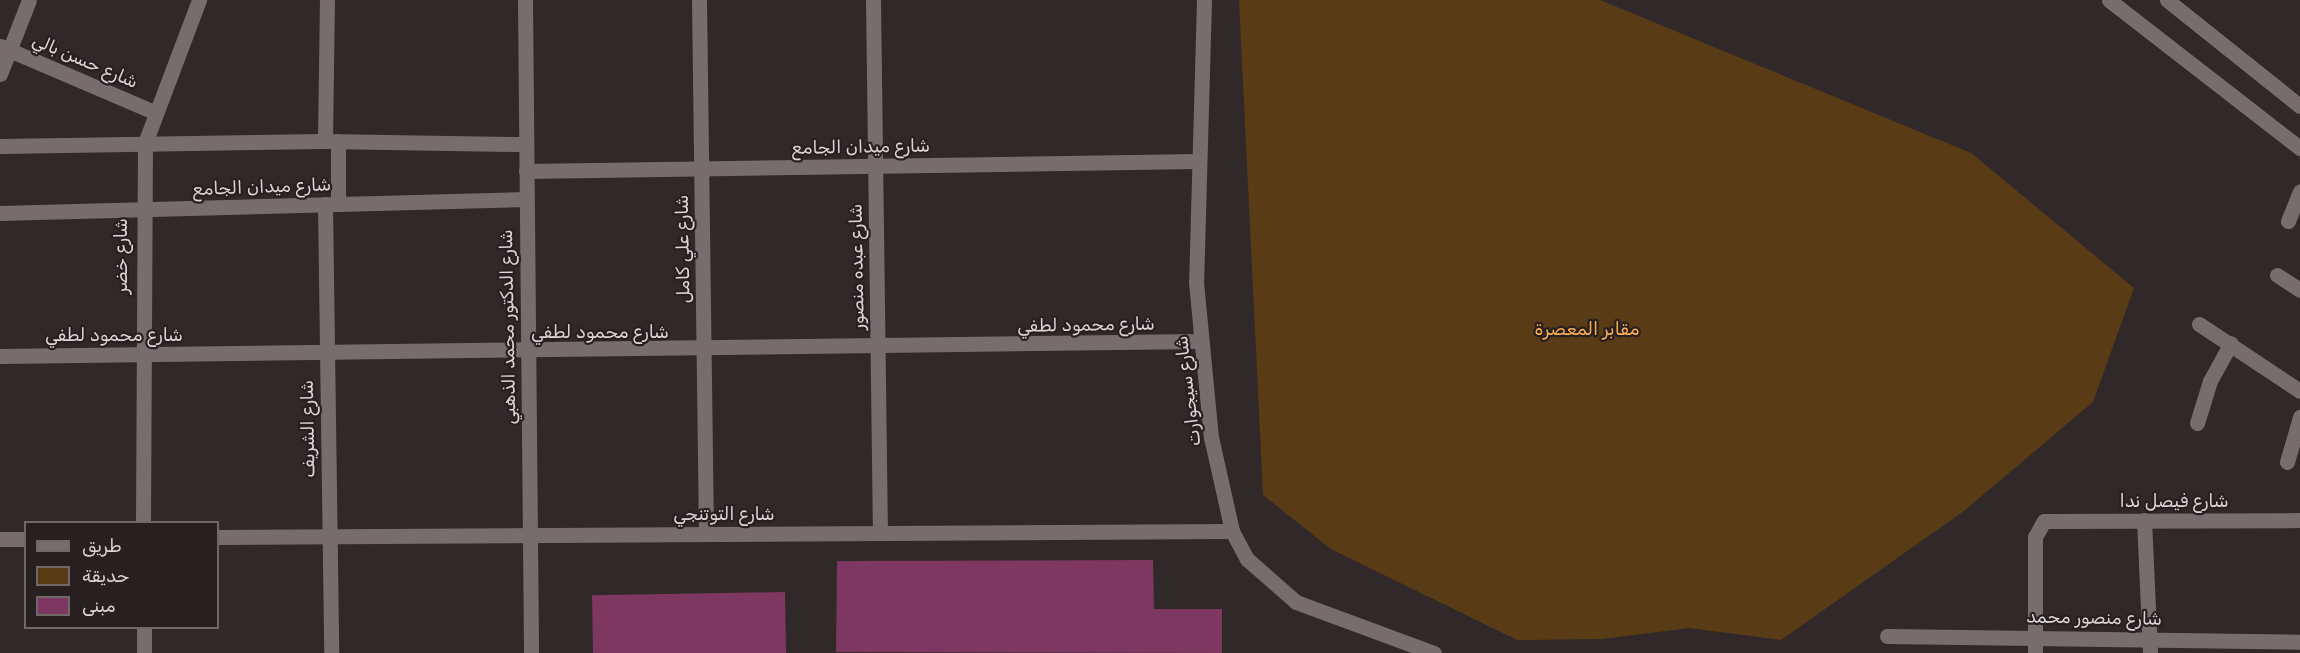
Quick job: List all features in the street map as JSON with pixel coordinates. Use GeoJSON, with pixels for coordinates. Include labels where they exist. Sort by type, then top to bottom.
{"type":"FeatureCollection","features":[{"type":"Feature","properties":{"kind":"street"},"geometry":{"type":"LineString","coordinates":[[0,74],[5,48],[29,0]]}},
{"type":"Feature","properties":{"kind":"street","name":"شارع خضر"},"geometry":{"type":"LineString","coordinates":[[143,521],[141,210],[145,143],[154,112],[199,0]]}},
{"type":"Feature","properties":{"kind":"street"},"geometry":{"type":"LineString","coordinates":[[327,0],[332,141]]}},
{"type":"Feature","properties":{"kind":"street","name":"شارع الدكتور محمد الذهبي"},"geometry":{"type":"LineString","coordinates":[[525,0],[531,653]]}},
{"type":"Feature","properties":{"kind":"street","name":"شارع علي كامل"},"geometry":{"type":"LineString","coordinates":[[699,0],[706,534]]}},
{"type":"Feature","properties":{"kind":"street","name":"شارع عبده منصور"},"geometry":{"type":"LineString","coordinates":[[873,0],[880,533]]}},
{"type":"Feature","properties":{"kind":"street","name":"شارع سيجوارت"},"geometry":{"type":"LineString","coordinates":[[1204,0],[1197,161],[1200,341],[1211,437],[1232,531],[1254,567],[1296,602],[1434,653]]}},
{"type":"Feature","properties":{"kind":"street"},"geometry":{"type":"LineString","coordinates":[[2109,0],[2300,148]]}},
{"type":"Feature","properties":{"kind":"street"},"geometry":{"type":"LineString","coordinates":[[2167,0],[2300,106]]}},
{"type":"Feature","properties":{"kind":"street","name":"شارع حسن بالي"},"geometry":{"type":"LineString","coordinates":[[5,48],[154,112]]}},
{"type":"Feature","properties":{"kind":"street"},"geometry":{"type":"LineString","coordinates":[[0,146],[332,141],[526,144]]}},
{"type":"Feature","properties":{"kind":"street","name":"شارع الشريف"},"geometry":{"type":"LineString","coordinates":[[331,653],[327,353],[332,141]]}},
{"type":"Feature","properties":{"kind":"street","name":"شارع ميدان الجامع"},"geometry":{"type":"LineString","coordinates":[[526,171],[1197,161]]}},
{"type":"Feature","properties":{"kind":"street"},"geometry":{"type":"LineString","coordinates":[[2288,221],[2300,191]]}},
{"type":"Feature","properties":{"kind":"street","name":"شارع ميدان الجامع"},"geometry":{"type":"LineString","coordinates":[[0,213],[526,198]]}},
{"type":"Feature","properties":{"kind":"street"},"geometry":{"type":"LineString","coordinates":[[2277,275],[2300,290]]}},
{"type":"Feature","properties":{"kind":"street"},"geometry":{"type":"LineString","coordinates":[[2199,324],[2231,343],[2300,391]]}},
{"type":"Feature","properties":{"kind":"street","name":"شارع محمود لطفي"},"geometry":{"type":"LineString","coordinates":[[0,356],[877,349],[1200,341]]}},
{"type":"Feature","properties":{"kind":"street"},"geometry":{"type":"LineString","coordinates":[[2197,423],[2210,381],[2231,343]]}},
{"type":"Feature","properties":{"kind":"street"},"geometry":{"type":"LineString","coordinates":[[2287,462],[2300,417]]}},
{"type":"Feature","properties":{"kind":"street","name":"شارع فيصل ندا"},"geometry":{"type":"LineString","coordinates":[[2035,645],[2035,532],[2048,520],[2300,520]]}},
{"type":"Feature","properties":{"kind":"street"},"geometry":{"type":"LineString","coordinates":[[2144,520],[2150,646]]}},
{"type":"Feature","properties":{"kind":"street","name":"شارع التوتنجي"},"geometry":{"type":"LineString","coordinates":[[219,537],[1232,531]]}},
{"type":"Feature","properties":{"kind":"street"},"geometry":{"type":"LineString","coordinates":[[0,539],[24,539]]}},
{"type":"Feature","properties":{"kind":"street"},"geometry":{"type":"LineString","coordinates":[[144,629],[144,653]]}},
{"type":"Feature","properties":{"kind":"street","name":"شارع منصور محمد"},"geometry":{"type":"LineString","coordinates":[[1887,636],[2035,645],[2150,646],[2300,642]]}},
{"type":"Feature","properties":{"kind":"green space","name":"مقابر المعصرة"},"geometry":{"type":"Polygon","coordinates":[[[1239,0],[1600,0],[1971,153],[2134,288],[2093,402],[1964,511],[1781,640],[1689,628],[1602,639],[1517,640],[1331,549],[1263,495],[1239,0]]]}},
{"type":"Feature","properties":{"kind":"building"},"geometry":{"type":"Polygon","coordinates":[[[1153,560],[1154,609],[1222,609],[1222,653],[836,652],[837,561],[1153,560]]]}},
{"type":"Feature","properties":{"kind":"building"},"geometry":{"type":"Polygon","coordinates":[[[785,592],[786,653],[593,653],[592,595],[785,592]]]}}]}
